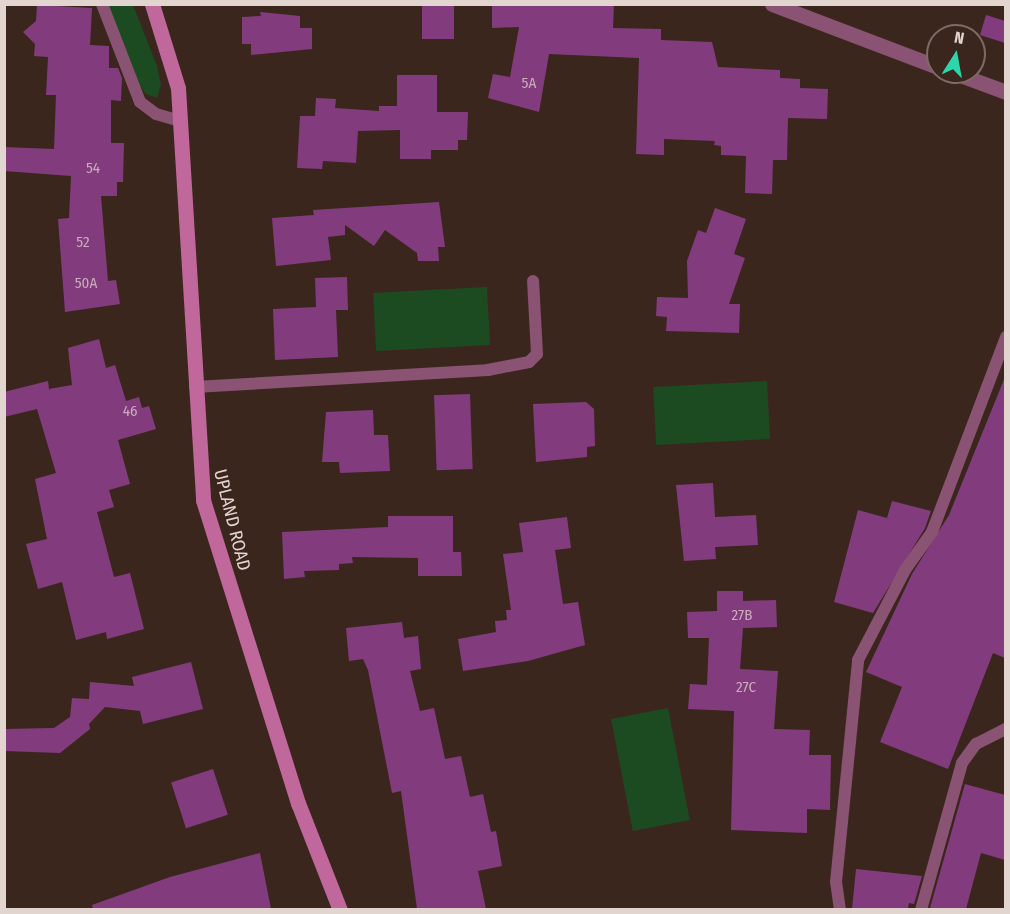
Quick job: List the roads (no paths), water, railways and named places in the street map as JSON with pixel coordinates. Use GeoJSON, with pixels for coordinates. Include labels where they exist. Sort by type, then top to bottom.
{"type":"FeatureCollection","features":[{"type":"Feature","properties":{"kind":"main road","name":"UPLAND ROAD"},"geometry":{"type":"LineString","coordinates":[[152,4],[174,67],[181,121],[201,483],[215,544],[298,803],[340,909]]}},
{"type":"Feature","properties":{"kind":"street"},"geometry":{"type":"LineString","coordinates":[[772,4],[926,62]]}},
{"type":"Feature","properties":{"kind":"street"},"geometry":{"type":"LineString","coordinates":[[984,84],[1005,92]]}},
{"type":"Feature","properties":{"kind":"lane"},"geometry":{"type":"LineString","coordinates":[[102,4],[140,102],[156,114],[181,121]]}},
{"type":"Feature","properties":{"kind":"lane"},"geometry":{"type":"LineString","coordinates":[[195,387],[488,370],[529,362],[537,354],[533,281]]}},
{"type":"Feature","properties":{"kind":"lane"},"geometry":{"type":"LineString","coordinates":[[840,909],[836,882],[858,660],[905,570],[932,532],[1005,337]]}},
{"type":"Feature","properties":{"kind":"lane"},"geometry":{"type":"LineString","coordinates":[[921,909],[962,763],[976,744],[1005,729]]}}]}
